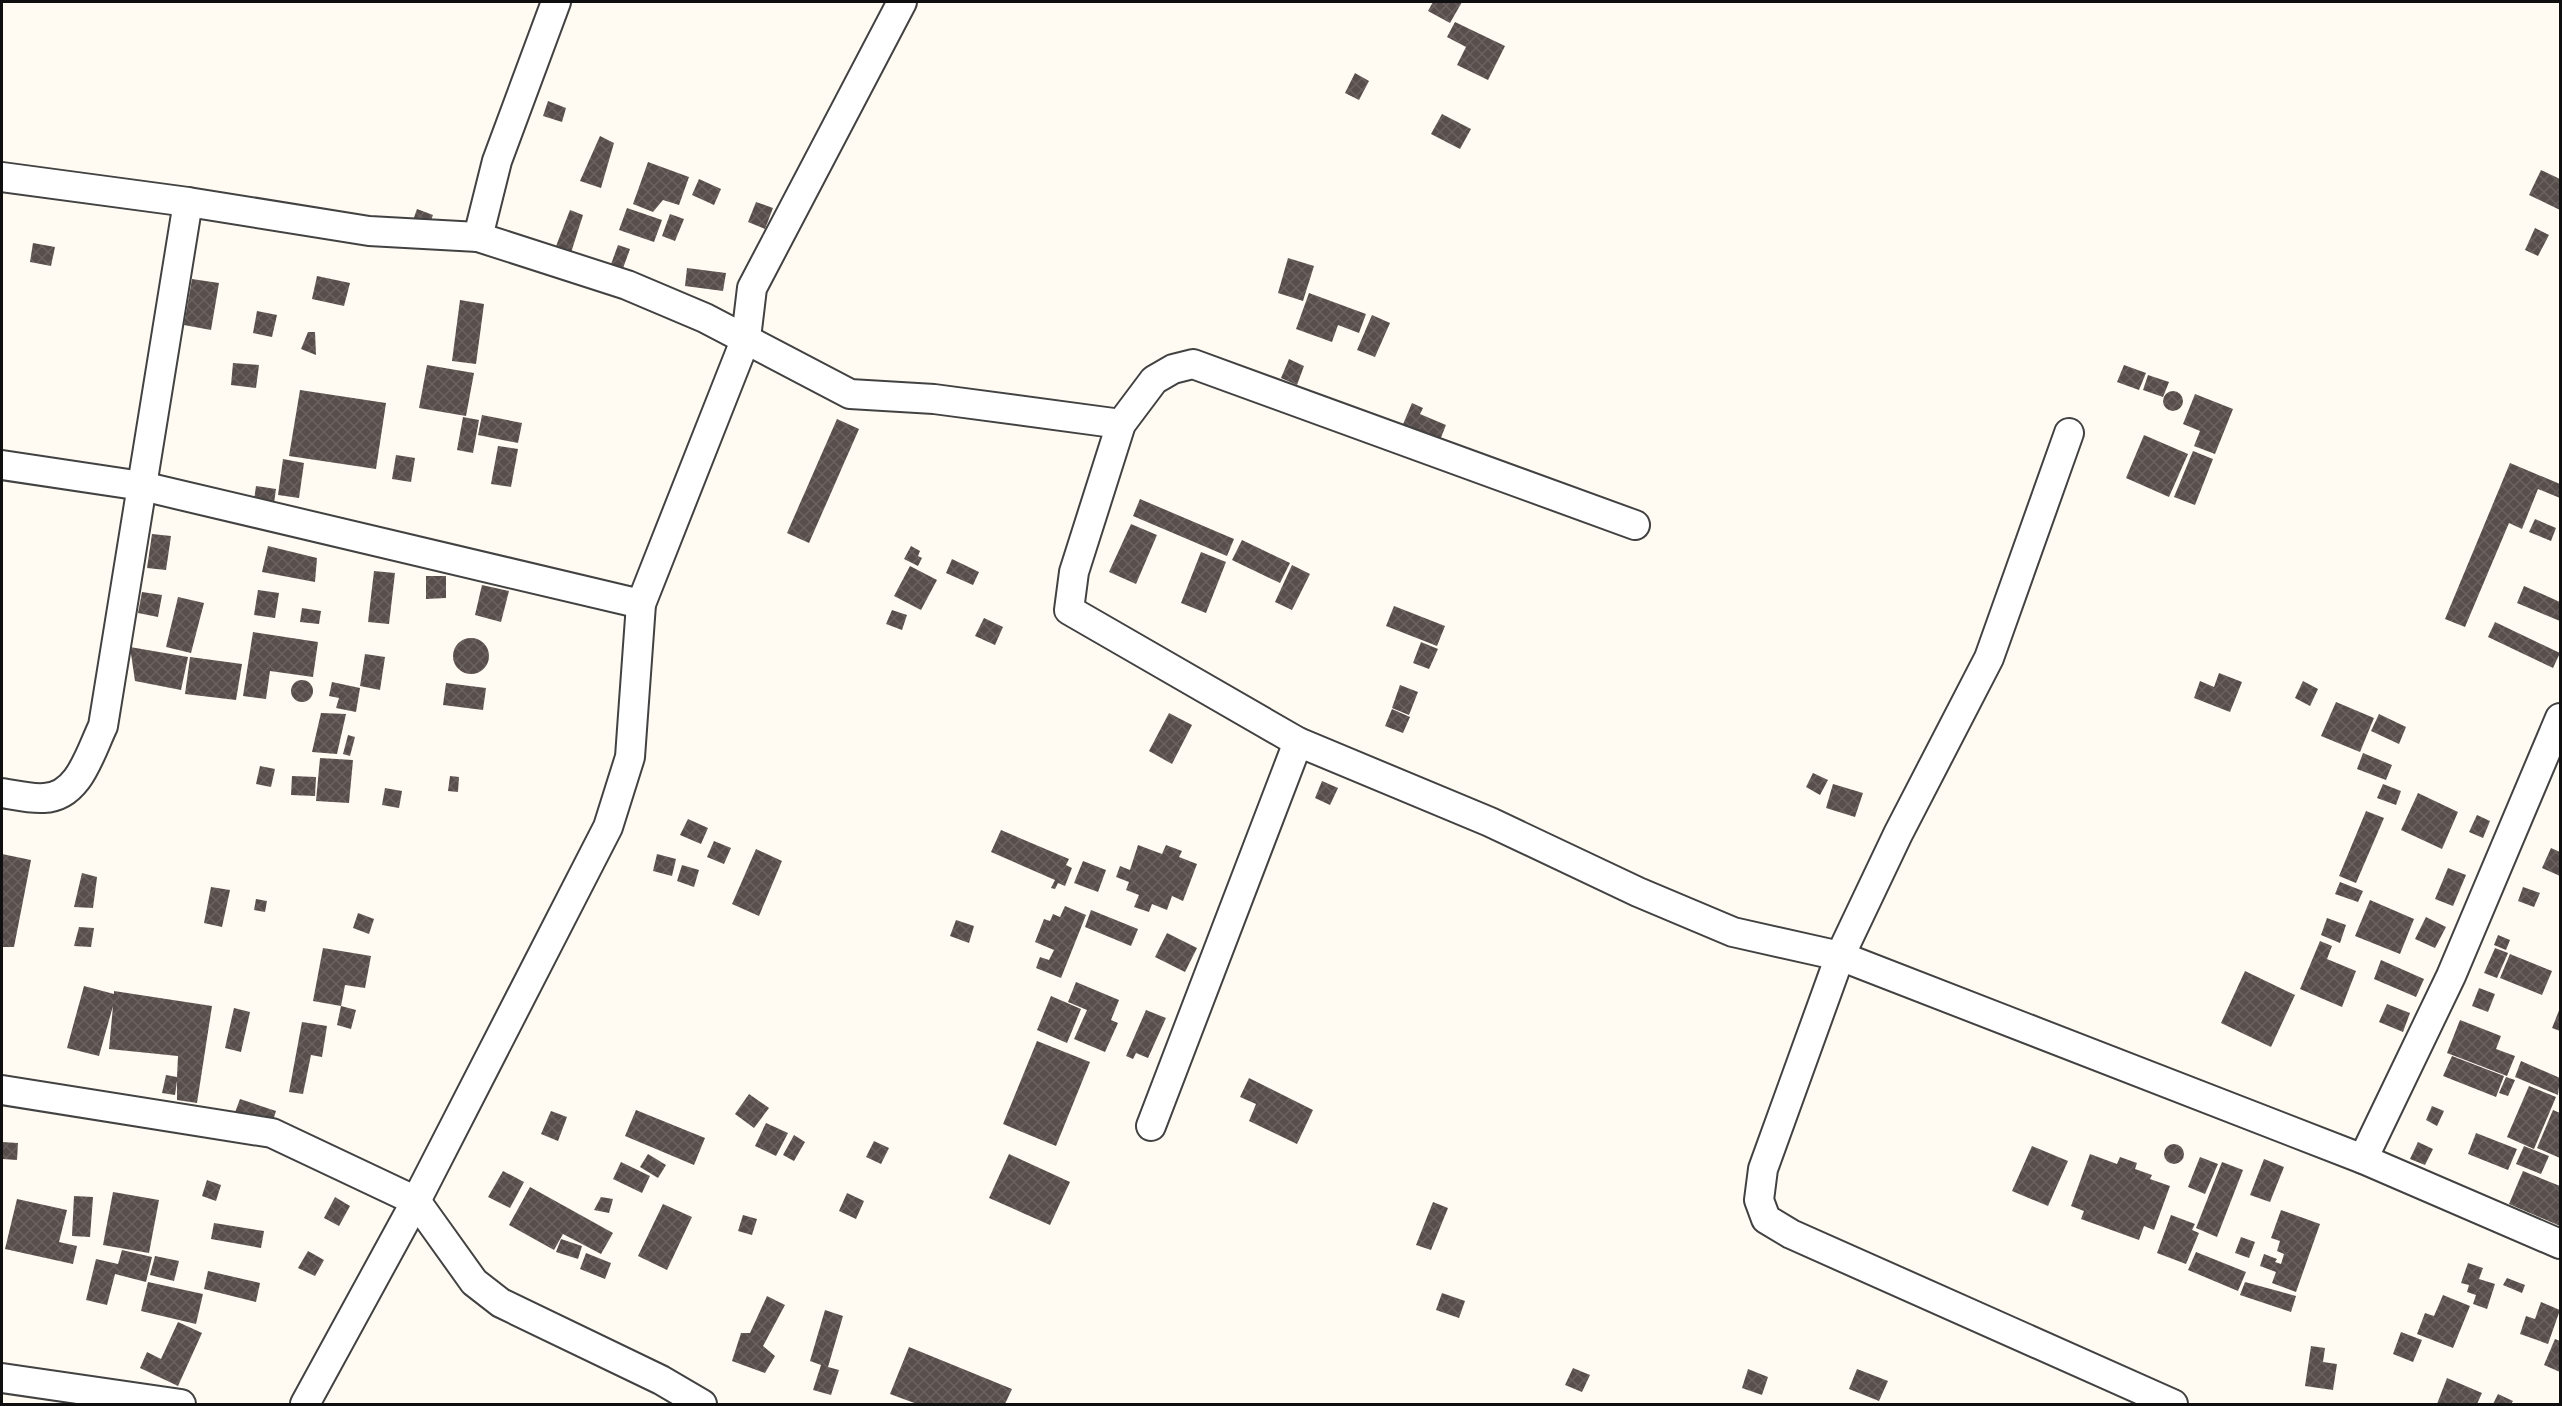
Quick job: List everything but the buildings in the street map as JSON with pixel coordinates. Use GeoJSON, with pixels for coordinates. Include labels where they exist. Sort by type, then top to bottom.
{"type":"FeatureCollection","features":[{"type":"Feature","properties":{"kind":"street"},"geometry":{"type":"LineString","coordinates":[[478,237],[497,161],[556,2]]}},
{"type":"Feature","properties":{"kind":"street"},"geometry":{"type":"LineString","coordinates":[[305,1404],[416,1201],[608,827],[630,757],[641,604],[746,338],[752,288],[902,2]]}},
{"type":"Feature","properties":{"kind":"street"},"geometry":{"type":"LineString","coordinates":[[2,177],[188,202],[369,231],[478,237],[627,285],[746,338],[850,394],[934,399],[1121,424]]}},
{"type":"Feature","properties":{"kind":"street"},"geometry":{"type":"LineString","coordinates":[[2,793],[45,798],[68,791],[83,770],[103,726],[188,202]]}},
{"type":"Feature","properties":{"kind":"street"},"geometry":{"type":"LineString","coordinates":[[1635,525],[1193,364],[1173,369],[1154,380],[1121,424],[1074,572],[1069,610],[1298,742],[1490,822],[1638,892],[1733,932],[1840,956],[2363,1159],[2560,1244]]}},
{"type":"Feature","properties":{"kind":"street"},"geometry":{"type":"LineString","coordinates":[[2069,433],[1989,658],[1898,834],[1840,956],[1763,1169],[1759,1200],[1766,1219],[1802,1239],[2173,1404]]}},
{"type":"Feature","properties":{"kind":"street"},"geometry":{"type":"LineString","coordinates":[[2,465],[142,486],[641,604]]}},
{"type":"Feature","properties":{"kind":"street"},"geometry":{"type":"LineString","coordinates":[[2363,1159],[2451,976],[2560,717]]}},
{"type":"Feature","properties":{"kind":"street"},"geometry":{"type":"LineString","coordinates":[[1150,1126],[1298,742]]}},
{"type":"Feature","properties":{"kind":"street"},"geometry":{"type":"LineString","coordinates":[[2,1090],[272,1133],[416,1201],[474,1282],[501,1303],[661,1380],[702,1404]]}},
{"type":"Feature","properties":{"kind":"street"},"geometry":{"type":"LineString","coordinates":[[2,1378],[181,1404]]}}]}
